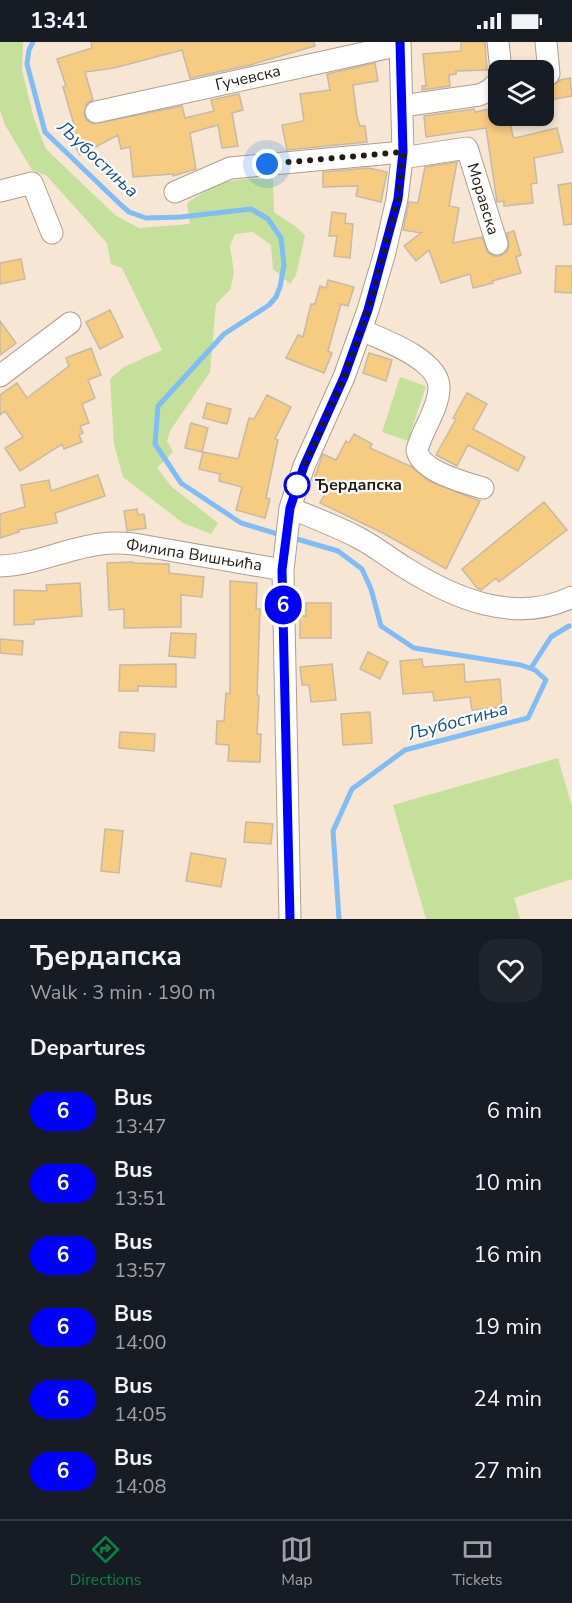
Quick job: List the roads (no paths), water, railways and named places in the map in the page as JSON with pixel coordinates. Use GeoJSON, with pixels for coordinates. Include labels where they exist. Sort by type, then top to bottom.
{"type":"FeatureCollection","features":[{"type":"Feature","properties":{"kind":"street"},"geometry":{"type":"LineString","coordinates":[[498,42],[500,60]]}},
{"type":"Feature","properties":{"kind":"street"},"geometry":{"type":"LineString","coordinates":[[546,42],[548,60]]}},
{"type":"Feature","properties":{"kind":"street"},"geometry":{"type":"LineString","coordinates":[[290,919],[282,570],[287,527],[304,466],[344,377],[361,330],[385,252],[398,199],[403,155],[400,44]]}},
{"type":"Feature","properties":{"kind":"street","name":"Гучевска"},"geometry":{"type":"LineString","coordinates":[[96,112],[400,44]]}},
{"type":"Feature","properties":{"kind":"street"},"geometry":{"type":"LineString","coordinates":[[402,106],[479,95],[488,91]]}},
{"type":"Feature","properties":{"kind":"street","name":"Моравска"},"geometry":{"type":"LineString","coordinates":[[403,155],[467,148],[497,244]]}},
{"type":"Feature","properties":{"kind":"street"},"geometry":{"type":"LineString","coordinates":[[175,192],[230,168],[403,155]]}},
{"type":"Feature","properties":{"kind":"street"},"geometry":{"type":"LineString","coordinates":[[0,191],[32,183],[52,232]]}},
{"type":"Feature","properties":{"kind":"street"},"geometry":{"type":"LineString","coordinates":[[0,376],[70,323]]}},
{"type":"Feature","properties":{"kind":"street"},"geometry":{"type":"LineString","coordinates":[[361,330],[406,350],[436,376],[439,389],[437,400],[417,450],[421,461],[441,473],[483,488]]}},
{"type":"Feature","properties":{"kind":"street"},"geometry":{"type":"LineString","coordinates":[[287,527],[358,537],[406,568],[450,592],[485,605],[526,609],[546,606],[572,597]]}},
{"type":"Feature","properties":{"kind":"street","name":"Филипа Вишњића"},"geometry":{"type":"LineString","coordinates":[[0,566],[18,565],[99,544],[114,543],[134,544],[282,570]]}},
{"type":"Feature","properties":{"kind":"waterway","name":"Љубостиња"},"geometry":{"type":"LineString","coordinates":[[33,42],[27,64],[45,132],[129,212],[146,218],[181,217],[251,209],[268,219],[281,238],[284,265],[276,297],[269,305],[224,334],[158,406],[155,444],[181,483],[241,523],[281,535]]}},
{"type":"Feature","properties":{"kind":"waterway","name":"Љубостиња"},"geometry":{"type":"LineString","coordinates":[[290,537],[338,551],[362,569],[371,589],[381,626],[414,648],[521,665],[535,670],[546,680],[528,718],[405,750],[352,789],[333,831],[339,919]]}},
{"type":"Feature","properties":{"kind":"waterway"},"geometry":{"type":"LineString","coordinates":[[531,668],[551,637],[569,626]]}},
{"type":"Feature","properties":{"kind":"place","name":"Ђердапска"},"geometry":{"type":"Point","coordinates":[297,485]}}]}
